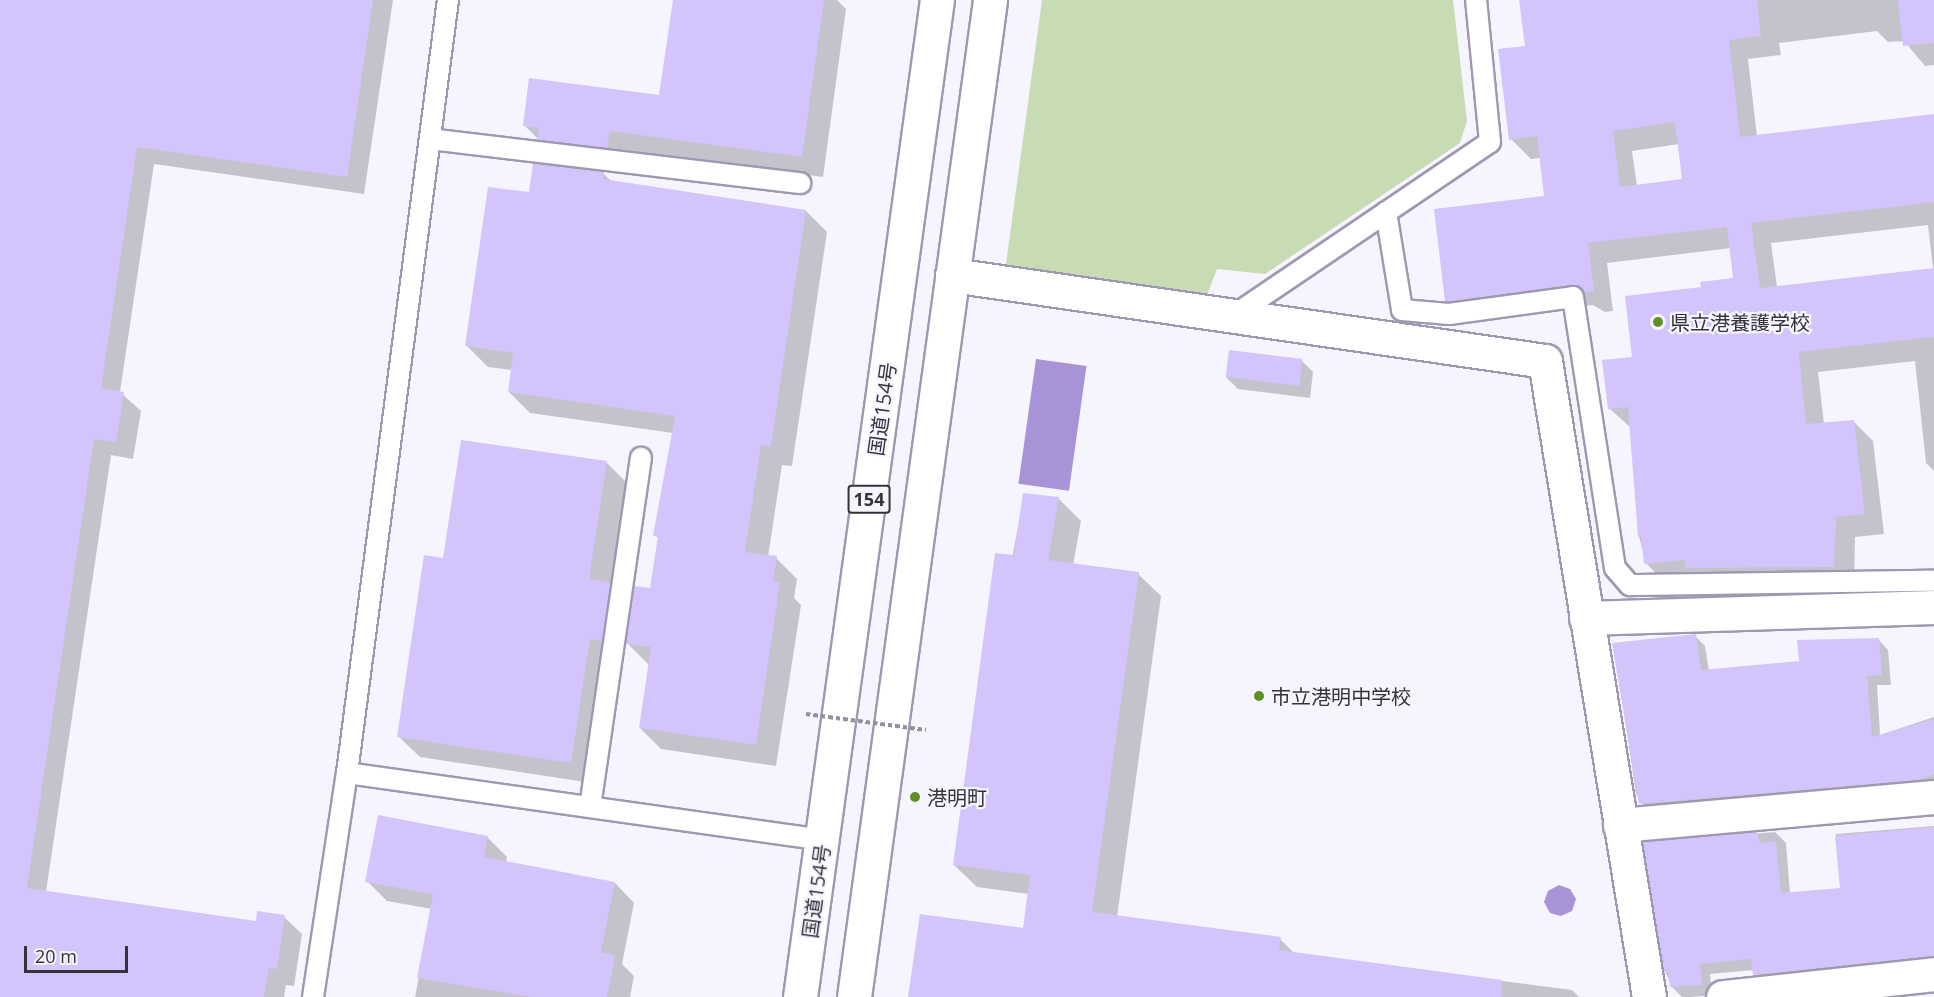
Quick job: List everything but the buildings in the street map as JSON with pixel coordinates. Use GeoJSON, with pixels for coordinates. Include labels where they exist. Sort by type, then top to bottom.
{"type":"FeatureCollection","features":[{"type":"Feature","properties":{"kind":"main road","name":"国道154号"},"geometry":{"type":"LineString","coordinates":[[800,997],[937,0]]}},
{"type":"Feature","properties":{"kind":"main road","name":"154"},"geometry":{"type":"LineString","coordinates":[[854,997],[990,0]]}},
{"type":"Feature","properties":{"kind":"main road"},"geometry":{"type":"LineString","coordinates":[[952,275],[1545,361],[1649,997]]}},
{"type":"Feature","properties":{"kind":"main road"},"geometry":{"type":"LineString","coordinates":[[1586,618],[1934,606]]}},
{"type":"Feature","properties":{"kind":"main road"},"geometry":{"type":"LineString","coordinates":[[1620,825],[1934,797]]}},
{"type":"Feature","properties":{"kind":"main road"},"geometry":{"type":"LineString","coordinates":[[1723,997],[1934,974]]}},
{"type":"Feature","properties":{"kind":"lane"},"geometry":{"type":"LineString","coordinates":[[313,997],[346,773],[448,0]]}},
{"type":"Feature","properties":{"kind":"lane"},"geometry":{"type":"LineString","coordinates":[[1233,316],[1491,142],[1476,0]]}},
{"type":"Feature","properties":{"kind":"lane"},"geometry":{"type":"LineString","coordinates":[[430,139],[800,183]]}},
{"type":"Feature","properties":{"kind":"lane"},"geometry":{"type":"LineString","coordinates":[[1386,212],[1402,310],[1449,314],[1573,297],[1615,568],[1630,585],[1934,581]]}},
{"type":"Feature","properties":{"kind":"lane"},"geometry":{"type":"LineString","coordinates":[[590,807],[641,458]]}},
{"type":"Feature","properties":{"kind":"lane"},"geometry":{"type":"LineString","coordinates":[[346,773],[823,840]]}},
{"type":"Feature","properties":{"kind":"path"},"geometry":{"type":"LineString","coordinates":[[806,714],[926,730]]}},
{"type":"Feature","properties":{"kind":"green space"},"geometry":{"type":"Polygon","coordinates":[[[1042,0],[1453,0],[1467,121],[1460,143],[1265,274],[1217,269],[1206,298],[1005,271],[1042,0]]]}},
{"type":"Feature","properties":{"kind":"shaded area"},"geometry":{"type":"Polygon","coordinates":[[[1036,359],[1087,366],[1069,491],[1018,484],[1036,359]]]}},
{"type":"Feature","properties":{"kind":"shaded area"},"geometry":{"type":"Polygon","coordinates":[[[1559,885],[1570,889],[1576,899],[1572,911],[1561,916],[1550,913],[1544,902],[1548,891],[1559,885]]]}},
{"type":"Feature","properties":{"kind":"place","name":"県立港養護学校"},"geometry":{"type":"Point","coordinates":[1658,322]}},
{"type":"Feature","properties":{"kind":"place","name":"市立港明中学校"},"geometry":{"type":"Point","coordinates":[1259,696]}},
{"type":"Feature","properties":{"kind":"place","name":"港明町"},"geometry":{"type":"Point","coordinates":[915,797]}}]}
